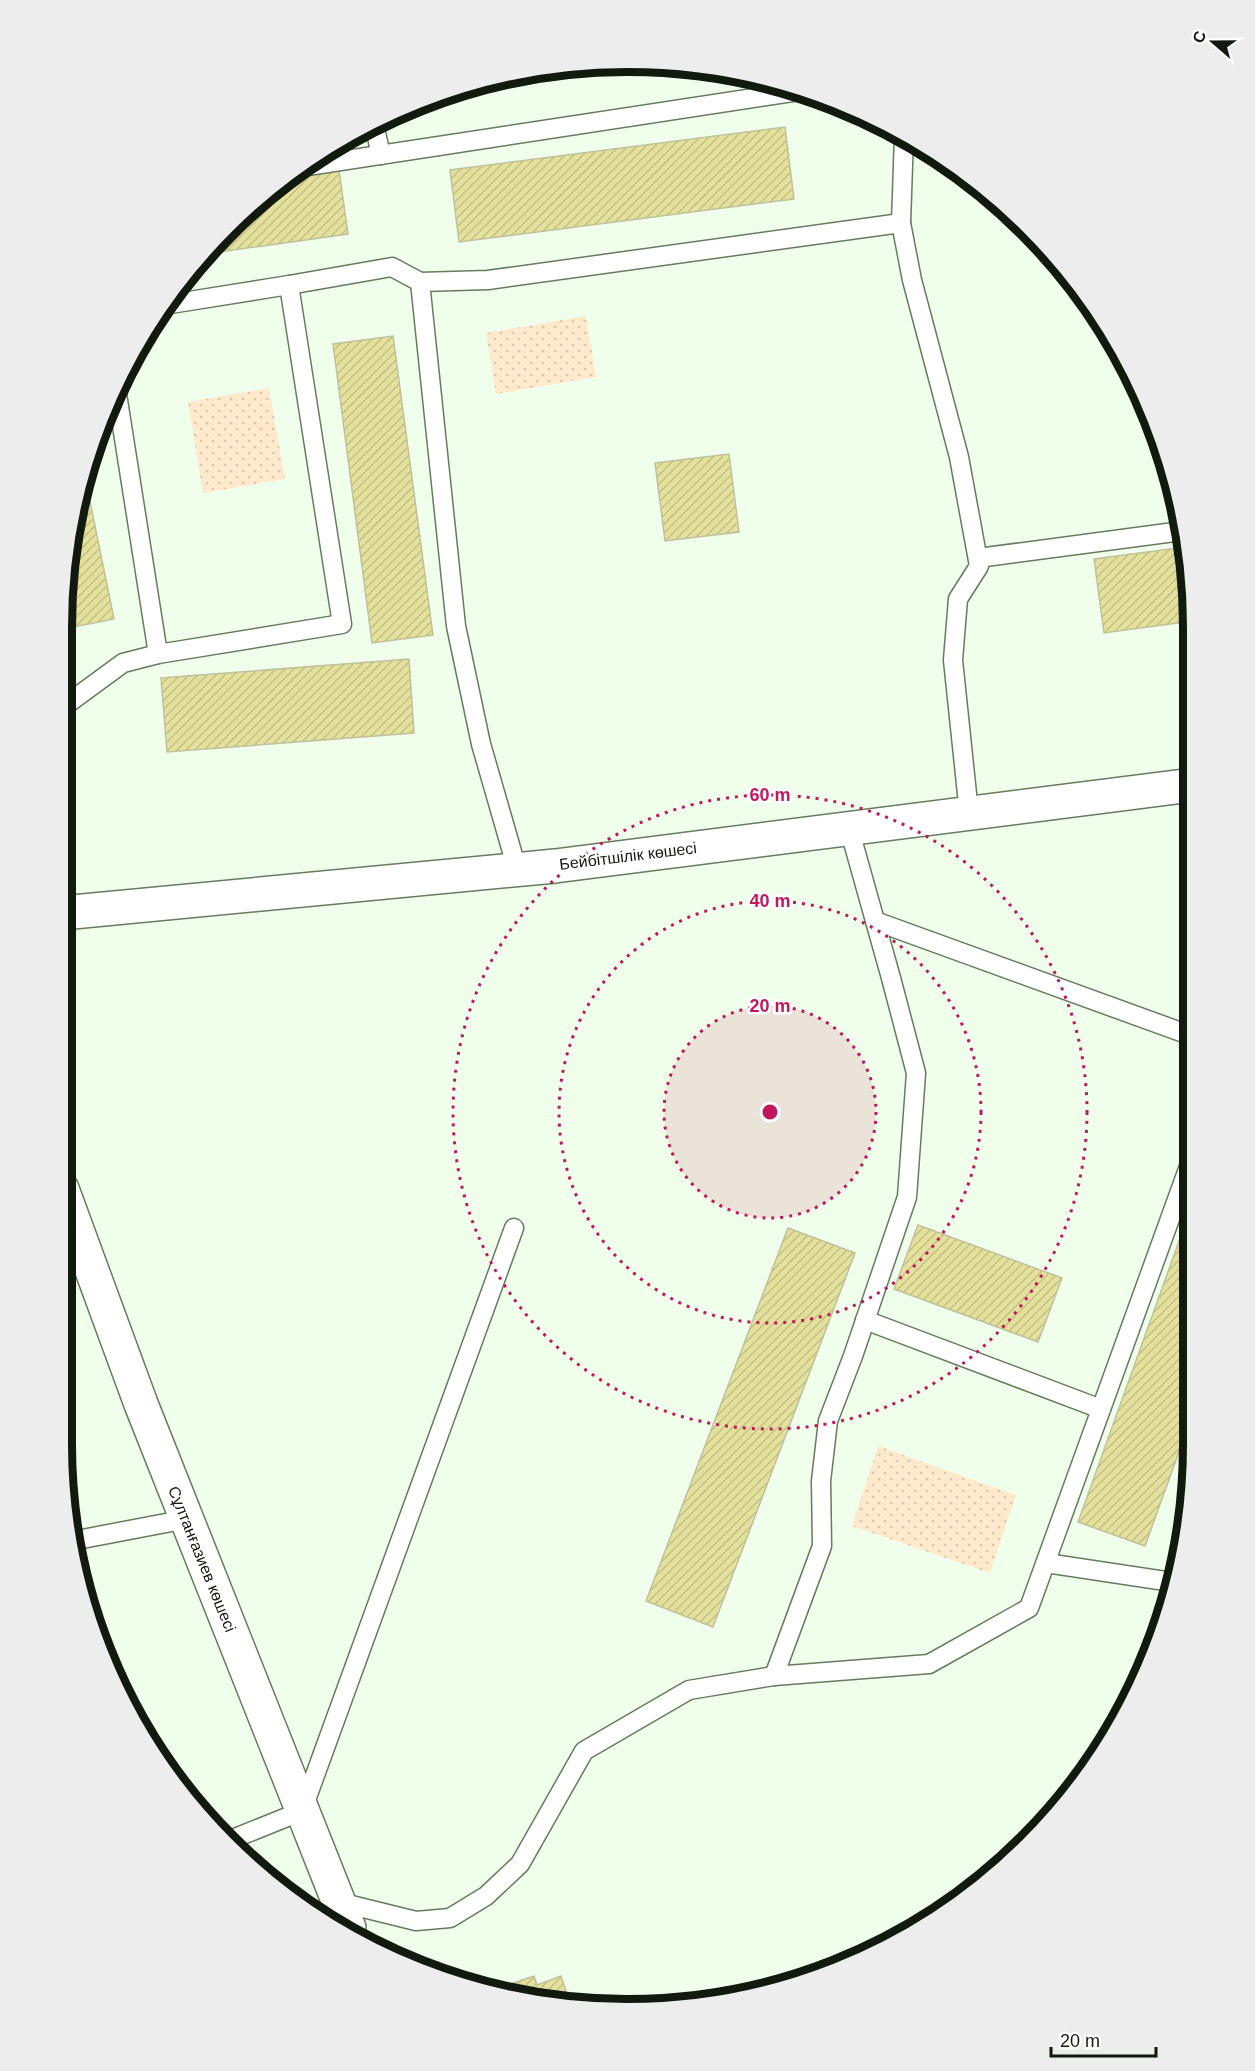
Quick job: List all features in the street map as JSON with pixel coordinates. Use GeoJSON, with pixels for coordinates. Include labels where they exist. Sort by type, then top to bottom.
{"type":"FeatureCollection","features":[{"type":"Feature","properties":{"kind":"street","name":"Бейбітшілік көшесі"},"geometry":{"type":"LineString","coordinates":[[72,911],[517,869],[1183,786]]}},
{"type":"Feature","properties":{"kind":"street","name":"Сұлтанғазиев көшесі"},"geometry":{"type":"LineString","coordinates":[[72,1221],[186,1520],[344,1915]]}},
{"type":"Feature","properties":{"kind":"lane"},"geometry":{"type":"LineString","coordinates":[[322,164],[768,90]]}},
{"type":"Feature","properties":{"kind":"lane"},"geometry":{"type":"LineString","coordinates":[[376,132],[381,155]]}},
{"type":"Feature","properties":{"kind":"lane"},"geometry":{"type":"LineString","coordinates":[[904,145],[901,223],[912,280],[959,457],[979,566],[958,599],[953,660],[969,813]]}},
{"type":"Feature","properties":{"kind":"lane"},"geometry":{"type":"LineString","coordinates":[[177,303],[392,267],[420,282],[488,280],[901,223]]}},
{"type":"Feature","properties":{"kind":"lane"},"geometry":{"type":"LineString","coordinates":[[420,282],[456,626],[481,744],[517,869]]}},
{"type":"Feature","properties":{"kind":"lane"},"geometry":{"type":"LineString","coordinates":[[72,700],[123,663],[158,654],[342,624],[289,285]]}},
{"type":"Feature","properties":{"kind":"lane"},"geometry":{"type":"LineString","coordinates":[[119,405],[158,654]]}},
{"type":"Feature","properties":{"kind":"lane"},"geometry":{"type":"LineString","coordinates":[[978,558],[1174,532]]}},
{"type":"Feature","properties":{"kind":"lane"},"geometry":{"type":"LineString","coordinates":[[774,1676],[822,1546],[821,1481],[828,1421],[907,1197],[915,1073],[849,828]]}},
{"type":"Feature","properties":{"kind":"lane"},"geometry":{"type":"LineString","coordinates":[[875,921],[1183,1033]]}},
{"type":"Feature","properties":{"kind":"lane"},"geometry":{"type":"LineString","coordinates":[[344,1915],[416,1921],[450,1918],[486,1896],[520,1864],[584,1751],[689,1690],[774,1676],[929,1664],[1029,1608],[1183,1183]]}},
{"type":"Feature","properties":{"kind":"lane"},"geometry":{"type":"LineString","coordinates":[[236,1837],[302,1811],[514,1228]]}},
{"type":"Feature","properties":{"kind":"lane"},"geometry":{"type":"LineString","coordinates":[[865,1320],[1101,1408]]}},
{"type":"Feature","properties":{"kind":"lane"},"geometry":{"type":"LineString","coordinates":[[81,1539],[186,1520]]}},
{"type":"Feature","properties":{"kind":"lane"},"geometry":{"type":"LineString","coordinates":[[1046,1563],[1165,1581]]}},
{"type":"Feature","properties":{"kind":"shaded area"},"geometry":{"type":"Polygon","coordinates":[[[586,316],[596,377],[496,394],[486,333],[586,316]]]}},
{"type":"Feature","properties":{"kind":"shaded area"},"geometry":{"type":"Polygon","coordinates":[[[269,388],[285,479],[203,493],[188,402],[269,388]]]}},
{"type":"Feature","properties":{"kind":"shaded area"},"geometry":{"type":"Polygon","coordinates":[[[878,1446],[1016,1495],[990,1573],[852,1526],[878,1446]]]}},
{"type":"Feature","properties":{"kind":"building"},"geometry":{"type":"Polygon","coordinates":[[[785,127],[794,199],[459,242],[450,170],[785,127]]]}},
{"type":"Feature","properties":{"kind":"building"},"geometry":{"type":"Polygon","coordinates":[[[339,170],[348,234],[219,252],[261,210],[307,174],[339,170]]]}},
{"type":"Feature","properties":{"kind":"building"},"geometry":{"type":"Polygon","coordinates":[[[393,336],[433,635],[372,643],[333,344],[393,336]]]}},
{"type":"Feature","properties":{"kind":"building"},"geometry":{"type":"Polygon","coordinates":[[[729,454],[739,532],[665,541],[655,463],[729,454]]]}},
{"type":"Feature","properties":{"kind":"building"},"geometry":{"type":"Polygon","coordinates":[[[89,495],[114,619],[72,627],[77,555],[89,495]]]}},
{"type":"Feature","properties":{"kind":"building"},"geometry":{"type":"Polygon","coordinates":[[[1177,548],[1183,622],[1104,633],[1094,559],[1177,548]]]}},
{"type":"Feature","properties":{"kind":"building"},"geometry":{"type":"Polygon","coordinates":[[[409,659],[414,733],[167,752],[161,678],[409,659]]]}},
{"type":"Feature","properties":{"kind":"building"},"geometry":{"type":"Polygon","coordinates":[[[918,1225],[1062,1278],[1038,1342],[894,1289],[918,1225]]]}},
{"type":"Feature","properties":{"kind":"building"},"geometry":{"type":"Polygon","coordinates":[[[788,1228],[855,1253],[713,1627],[646,1601],[788,1228]]]}},
{"type":"Feature","properties":{"kind":"building"},"geometry":{"type":"Polygon","coordinates":[[[1183,1230],[1183,1441],[1145,1546],[1078,1522],[1183,1230]]]}},
{"type":"Feature","properties":{"kind":"building"},"geometry":{"type":"Polygon","coordinates":[[[534,1976],[537,1985],[561,1976],[567,1995],[519,1988],[507,1985],[534,1976]]]}}]}
